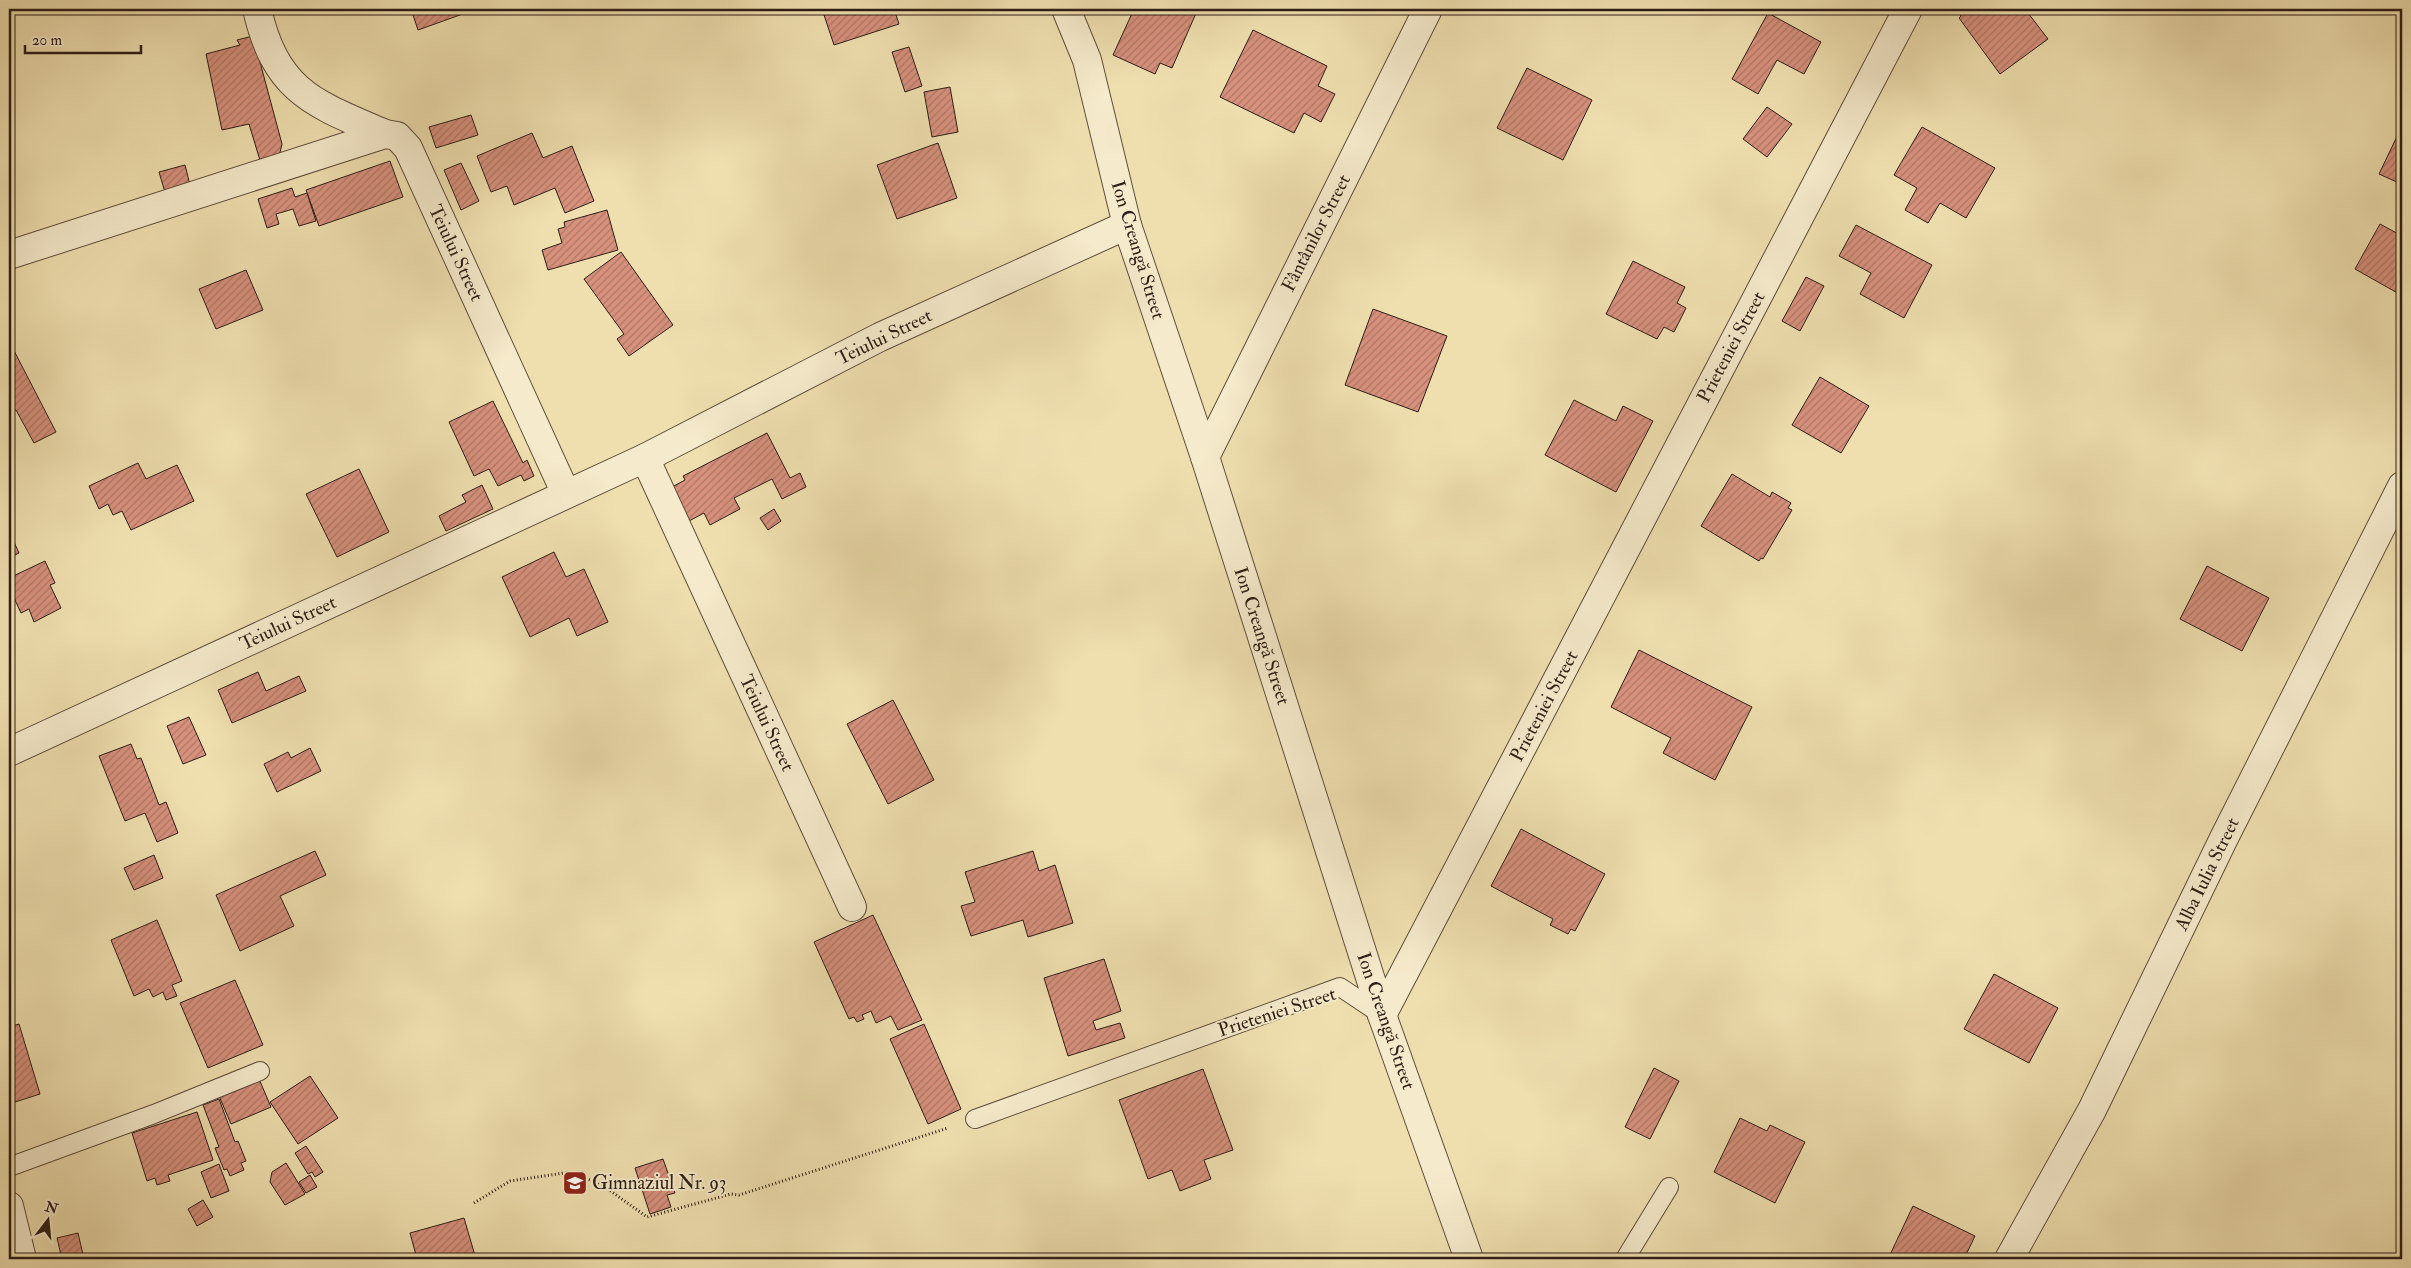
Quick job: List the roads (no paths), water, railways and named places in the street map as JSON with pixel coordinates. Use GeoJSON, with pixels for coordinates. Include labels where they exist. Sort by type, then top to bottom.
{"type":"FeatureCollection","features":[{"type":"Feature","properties":{"kind":"street","name":"Teiului Street"},"geometry":{"type":"LineString","coordinates":[[257,9],[263,33],[276,63],[297,89],[331,111],[385,134],[397,136],[408,148],[566,494]]}},
{"type":"Feature","properties":{"kind":"street","name":"Ion Creangă Street"},"geometry":{"type":"LineString","coordinates":[[1066,9],[1087,60],[1127,224],[1205,456],[1382,1015],[1469,1259]]}},
{"type":"Feature","properties":{"kind":"street","name":"Fântânilor Street"},"geometry":{"type":"LineString","coordinates":[[1205,456],[1428,9]]}},
{"type":"Feature","properties":{"kind":"street","name":"Prieteniei Street"},"geometry":{"type":"LineString","coordinates":[[1382,1015],[1908,9]]}},
{"type":"Feature","properties":{"kind":"street"},"geometry":{"type":"LineString","coordinates":[[9,255],[385,134]]}},
{"type":"Feature","properties":{"kind":"street","name":"Teiului Street"},"geometry":{"type":"LineString","coordinates":[[9,752],[645,458],[880,337],[1127,224]]}},
{"type":"Feature","properties":{"kind":"street","name":"Teiului Street"},"geometry":{"type":"LineString","coordinates":[[645,458],[852,907]]}},
{"type":"Feature","properties":{"kind":"street","name":"Alba Iulia Street"},"geometry":{"type":"LineString","coordinates":[[2009,1259],[2092,1110],[2229,829],[2402,486]]}},
{"type":"Feature","properties":{"kind":"street"},"geometry":{"type":"LineString","coordinates":[[9,1206],[22,1259]]}},
{"type":"Feature","properties":{"kind":"lane","name":"Prieteniei Street"},"geometry":{"type":"LineString","coordinates":[[975,1119],[1340,987],[1382,1015]]}},
{"type":"Feature","properties":{"kind":"lane"},"geometry":{"type":"LineString","coordinates":[[9,1167],[154,1114],[260,1071]]}},
{"type":"Feature","properties":{"kind":"lane"},"geometry":{"type":"LineString","coordinates":[[1625,1259],[1669,1187]]}},
{"type":"Feature","properties":{"kind":"place","name":"Gimnaziul Nr. 93"},"geometry":{"type":"Point","coordinates":[575,1183]}}]}
